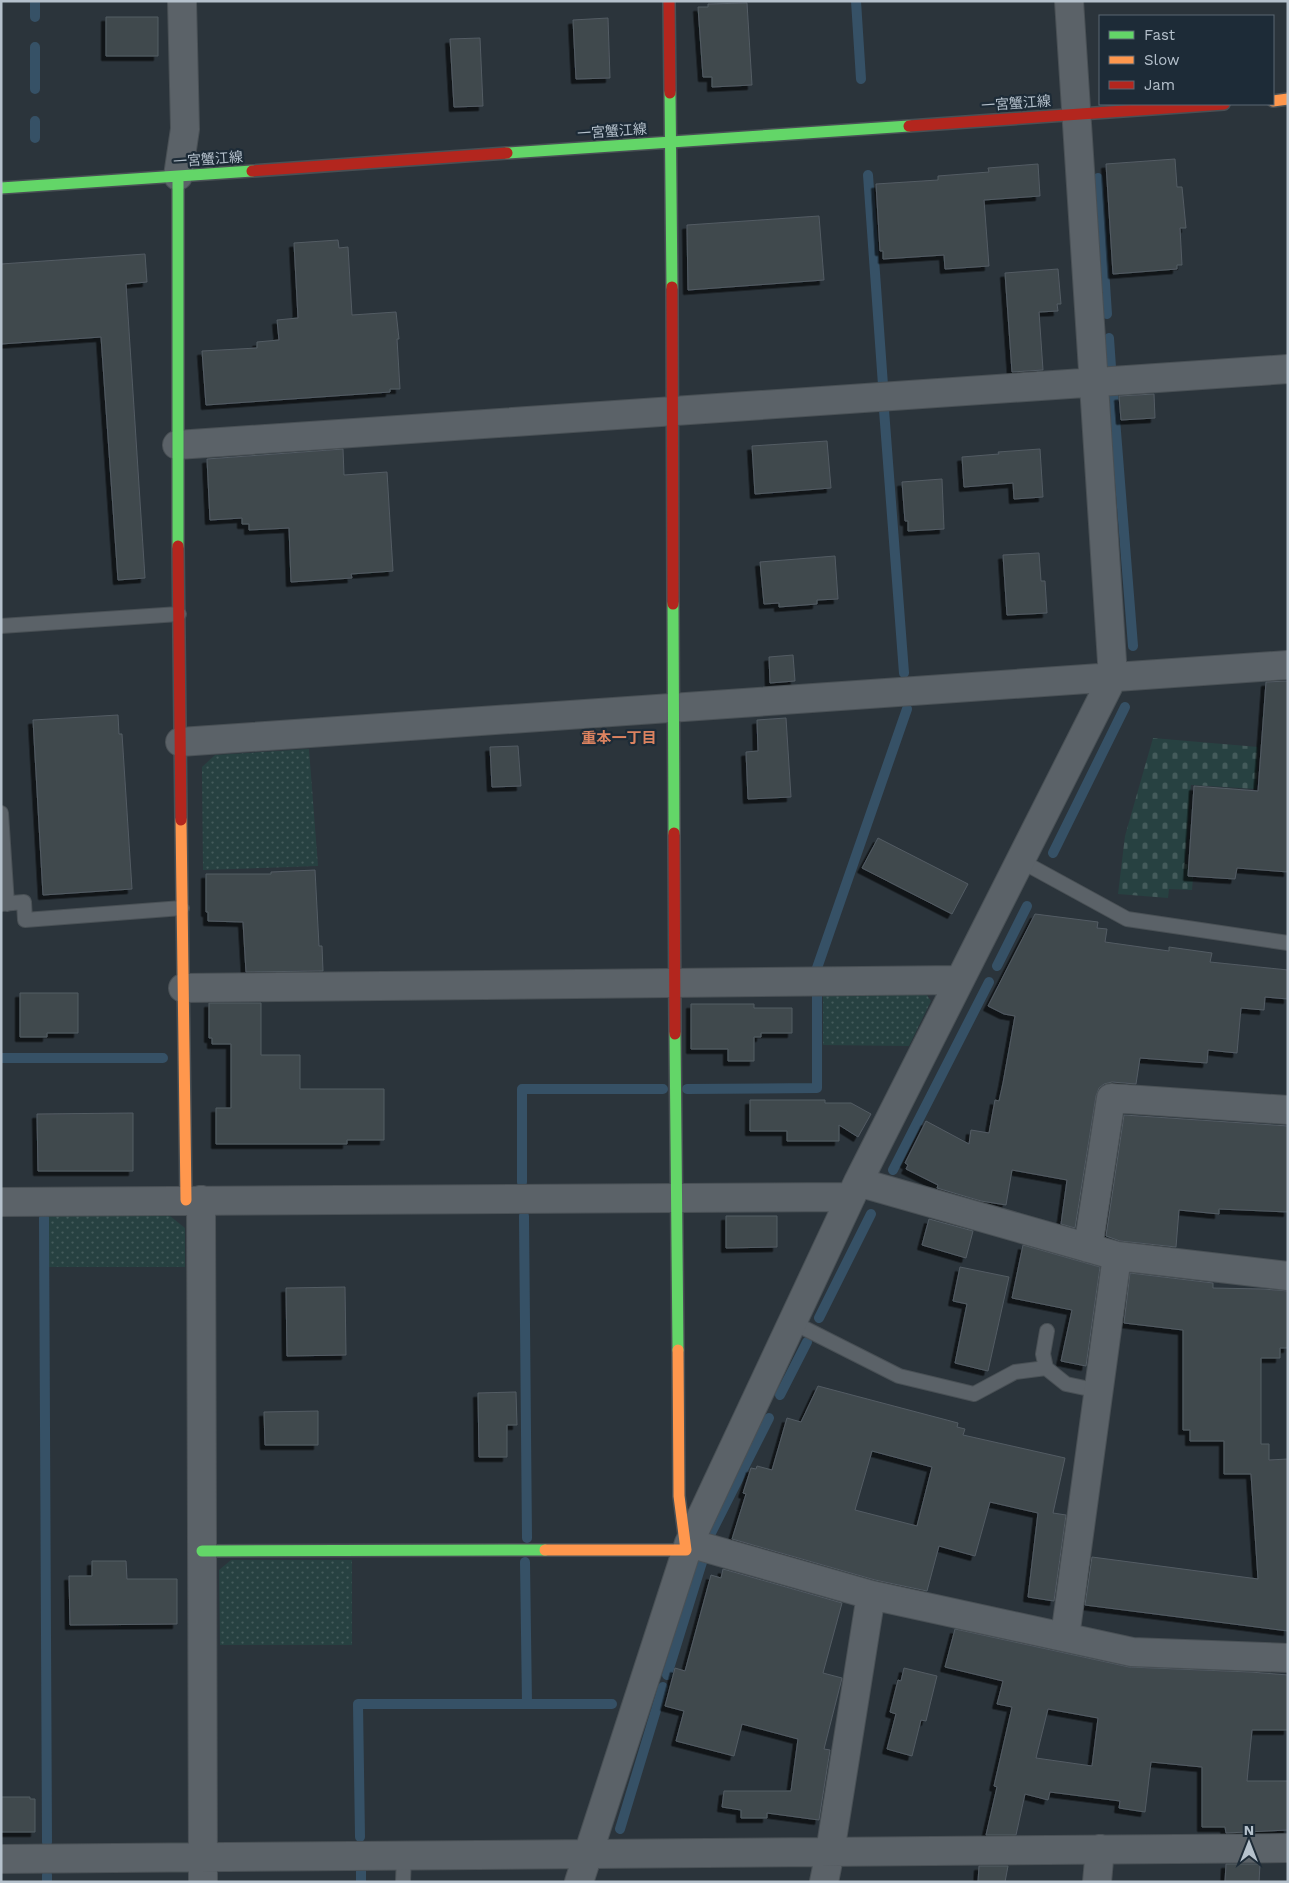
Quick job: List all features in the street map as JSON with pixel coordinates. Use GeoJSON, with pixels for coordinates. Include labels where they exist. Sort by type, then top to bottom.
{"type":"FeatureCollection","features":[{"type":"Feature","properties":{"kind":"street"},"geometry":{"type":"LineString","coordinates":[[182,1],[185,129],[178,176],[177,445],[180,742],[183,988],[193,1200],[202,1551],[203,1869]]}},
{"type":"Feature","properties":{"kind":"street"},"geometry":{"type":"LineString","coordinates":[[669,1],[679,1496],[688,1546]]}},
{"type":"Feature","properties":{"kind":"street"},"geometry":{"type":"LineString","coordinates":[[579,1882],[688,1546],[855,1190],[1113,677],[1069,1]]}},
{"type":"Feature","properties":{"kind":"street"},"geometry":{"type":"LineString","coordinates":[[1274,100],[1288,100]]}},
{"type":"Feature","properties":{"kind":"street","name":"一宮蟹江線"},"geometry":{"type":"LineString","coordinates":[[1,188],[1209,105]]}},
{"type":"Feature","properties":{"kind":"street"},"geometry":{"type":"LineString","coordinates":[[177,445],[1288,369]]}},
{"type":"Feature","properties":{"kind":"street"},"geometry":{"type":"LineString","coordinates":[[180,742],[1288,665]]}},
{"type":"Feature","properties":{"kind":"street"},"geometry":{"type":"LineString","coordinates":[[183,988],[960,980]]}},
{"type":"Feature","properties":{"kind":"street"},"geometry":{"type":"LineString","coordinates":[[1088,1248],[1111,1098],[1288,1110]]}},
{"type":"Feature","properties":{"kind":"street"},"geometry":{"type":"LineString","coordinates":[[1,1202],[676,1198],[855,1190],[1117,1256],[1288,1276]]}},
{"type":"Feature","properties":{"kind":"street"},"geometry":{"type":"LineString","coordinates":[[1065,1637],[1117,1256]]}},
{"type":"Feature","properties":{"kind":"street"},"geometry":{"type":"LineString","coordinates":[[202,1551],[688,1546],[872,1595],[1132,1652],[1288,1658]]}},
{"type":"Feature","properties":{"kind":"street"},"geometry":{"type":"LineString","coordinates":[[824,1882],[872,1595]]}},
{"type":"Feature","properties":{"kind":"street"},"geometry":{"type":"LineString","coordinates":[[1,1859],[203,1869],[403,1869],[588,1854],[1288,1848]]}},
{"type":"Feature","properties":{"kind":"street"},"geometry":{"type":"LineString","coordinates":[[1097,1882],[1100,1849]]}},
{"type":"Feature","properties":{"kind":"lane"},"geometry":{"type":"LineString","coordinates":[[1,626],[179,614]]}},
{"type":"Feature","properties":{"kind":"lane"},"geometry":{"type":"LineString","coordinates":[[1,813],[4,904],[24,902],[26,920],[182,908]]}},
{"type":"Feature","properties":{"kind":"lane"},"geometry":{"type":"LineString","coordinates":[[1021,861],[1127,919],[1288,943]]}},
{"type":"Feature","properties":{"kind":"lane"},"geometry":{"type":"LineString","coordinates":[[792,1322],[899,1376],[974,1394],[1015,1372],[1046,1368]]}},
{"type":"Feature","properties":{"kind":"lane"},"geometry":{"type":"LineString","coordinates":[[1047,1331],[1043,1354],[1046,1368],[1066,1384],[1099,1391]]}},
{"type":"Feature","properties":{"kind":"green space"},"geometry":{"type":"Polygon","coordinates":[[[1153,738],[1258,747],[1256,789],[1191,785],[1185,864],[1194,865],[1192,890],[1169,889],[1168,898],[1118,894],[1125,836],[1153,738]]]}},
{"type":"Feature","properties":{"kind":"green space"},"geometry":{"type":"Polygon","coordinates":[[[309,749],[318,866],[203,870],[202,767],[215,755],[309,749]]]}},
{"type":"Feature","properties":{"kind":"green space"},"geometry":{"type":"Polygon","coordinates":[[[924,991],[931,1001],[909,1046],[823,1045],[823,992],[924,991]]]}},
{"type":"Feature","properties":{"kind":"green space"},"geometry":{"type":"Polygon","coordinates":[[[48,1216],[170,1216],[185,1228],[185,1267],[49,1267],[48,1216]]]}},
{"type":"Feature","properties":{"kind":"green space"},"geometry":{"type":"Polygon","coordinates":[[[231,1560],[352,1560],[352,1645],[220,1645],[219,1570],[231,1560]]]}},
{"type":"Feature","properties":{"kind":"building"},"geometry":{"type":"Polygon","coordinates":[[[747,3],[752,85],[712,87],[712,77],[703,77],[698,7],[708,7],[708,4],[747,3]]]}},
{"type":"Feature","properties":{"kind":"building"},"geometry":{"type":"Polygon","coordinates":[[[106,17],[158,17],[158,56],[106,56],[106,17]]]}},
{"type":"Feature","properties":{"kind":"building"},"geometry":{"type":"Polygon","coordinates":[[[608,18],[610,78],[576,79],[573,20],[608,18]]]}},
{"type":"Feature","properties":{"kind":"building"},"geometry":{"type":"Polygon","coordinates":[[[480,38],[483,106],[454,107],[450,39],[480,38]]]}},
{"type":"Feature","properties":{"kind":"building"},"geometry":{"type":"Polygon","coordinates":[[[1175,159],[1177,187],[1182,187],[1186,228],[1180,228],[1182,265],[1177,265],[1177,269],[1113,274],[1106,164],[1175,159]]]}},
{"type":"Feature","properties":{"kind":"building"},"geometry":{"type":"Polygon","coordinates":[[[1038,164],[1040,196],[984,200],[989,266],[945,269],[944,255],[883,259],[883,251],[880,251],[876,184],[938,180],[938,176],[989,172],[988,168],[1038,164]]]}},
{"type":"Feature","properties":{"kind":"building"},"geometry":{"type":"Polygon","coordinates":[[[819,216],[824,280],[688,290],[687,225],[819,216]]]}},
{"type":"Feature","properties":{"kind":"building"},"geometry":{"type":"Polygon","coordinates":[[[338,240],[339,248],[348,247],[352,315],[396,312],[399,339],[397,339],[400,389],[390,389],[390,392],[206,405],[202,351],[257,348],[257,342],[279,340],[277,320],[298,318],[294,243],[338,240]]]}},
{"type":"Feature","properties":{"kind":"building"},"geometry":{"type":"Polygon","coordinates":[[[145,254],[147,282],[126,284],[145,578],[118,580],[101,337],[1,344],[1,264],[145,254]]]}},
{"type":"Feature","properties":{"kind":"building"},"geometry":{"type":"Polygon","coordinates":[[[1058,269],[1061,304],[1057,304],[1058,311],[1039,312],[1043,370],[1012,372],[1005,273],[1058,269]]]}},
{"type":"Feature","properties":{"kind":"building"},"geometry":{"type":"Polygon","coordinates":[[[1154,394],[1155,418],[1121,420],[1119,396],[1154,394]]]}},
{"type":"Feature","properties":{"kind":"building"},"geometry":{"type":"Polygon","coordinates":[[[827,441],[831,488],[755,494],[752,446],[827,441]]]}},
{"type":"Feature","properties":{"kind":"building"},"geometry":{"type":"Polygon","coordinates":[[[343,449],[344,475],[387,472],[393,571],[351,574],[352,578],[291,582],[289,528],[249,530],[249,524],[242,524],[242,518],[210,520],[207,459],[343,449]]]}},
{"type":"Feature","properties":{"kind":"building"},"geometry":{"type":"Polygon","coordinates":[[[1040,449],[1043,497],[1014,499],[1013,483],[964,487],[962,457],[1040,449]]]}},
{"type":"Feature","properties":{"kind":"building"},"geometry":{"type":"Polygon","coordinates":[[[942,479],[944,529],[908,531],[908,521],[905,521],[902,482],[942,479]]]}},
{"type":"Feature","properties":{"kind":"building"},"geometry":{"type":"Polygon","coordinates":[[[1039,553],[1041,581],[1045,581],[1047,613],[1007,615],[1003,555],[1039,553]]]}},
{"type":"Feature","properties":{"kind":"building"},"geometry":{"type":"Polygon","coordinates":[[[835,556],[838,599],[817,600],[817,604],[779,607],[779,603],[764,604],[760,562],[835,556]]]}},
{"type":"Feature","properties":{"kind":"building"},"geometry":{"type":"Polygon","coordinates":[[[793,655],[795,681],[770,683],[769,657],[793,655]]]}},
{"type":"Feature","properties":{"kind":"building"},"geometry":{"type":"Polygon","coordinates":[[[1288,681],[1288,872],[1237,868],[1235,879],[1188,876],[1194,786],[1258,791],[1266,682],[1288,681]]]}},
{"type":"Feature","properties":{"kind":"building"},"geometry":{"type":"Polygon","coordinates":[[[118,715],[119,734],[122,734],[132,889],[43,895],[33,720],[118,715]]]}},
{"type":"Feature","properties":{"kind":"building"},"geometry":{"type":"Polygon","coordinates":[[[786,718],[791,797],[748,799],[746,752],[758,751],[757,720],[786,718]]]}},
{"type":"Feature","properties":{"kind":"building"},"geometry":{"type":"Polygon","coordinates":[[[518,746],[521,786],[492,787],[490,747],[518,746]]]}},
{"type":"Feature","properties":{"kind":"building"},"geometry":{"type":"Polygon","coordinates":[[[878,838],[968,884],[952,914],[862,868],[878,838]]]}},
{"type":"Feature","properties":{"kind":"building"},"geometry":{"type":"Polygon","coordinates":[[[315,870],[319,946],[322,946],[323,971],[246,972],[243,922],[208,921],[208,912],[206,912],[206,874],[271,874],[271,872],[315,870]]]}},
{"type":"Feature","properties":{"kind":"building"},"geometry":{"type":"Polygon","coordinates":[[[1035,914],[1098,922],[1097,928],[1107,929],[1105,942],[1169,951],[1169,947],[1212,953],[1210,962],[1288,970],[1288,999],[1265,997],[1264,1010],[1241,1008],[1237,1053],[1208,1050],[1207,1063],[1140,1058],[1136,1084],[1112,1082],[1104,1084],[1099,1088],[1096,1096],[1075,1228],[1061,1224],[1067,1180],[1012,1170],[1006,1205],[981,1201],[937,1188],[938,1185],[906,1169],[908,1165],[905,1163],[926,1121],[969,1144],[971,1130],[989,1133],[995,1100],[999,1101],[1003,1083],[1015,1016],[1004,1014],[988,1006],[1035,914]]]}},
{"type":"Feature","properties":{"kind":"building"},"geometry":{"type":"Polygon","coordinates":[[[20,993],[78,993],[78,1033],[47,1033],[47,1037],[20,1037],[20,993]]]}},
{"type":"Feature","properties":{"kind":"building"},"geometry":{"type":"Polygon","coordinates":[[[209,1003],[261,1003],[261,1055],[300,1055],[300,1089],[384,1089],[384,1140],[347,1140],[347,1144],[216,1144],[216,1108],[231,1108],[231,1044],[212,1044],[212,1038],[209,1038],[209,1003]]]}},
{"type":"Feature","properties":{"kind":"building"},"geometry":{"type":"Polygon","coordinates":[[[691,1004],[754,1004],[754,1008],[792,1008],[792,1033],[761,1033],[761,1037],[754,1037],[754,1061],[728,1061],[728,1049],[691,1049],[691,1004]]]}},
{"type":"Feature","properties":{"kind":"building"},"geometry":{"type":"Polygon","coordinates":[[[750,1100],[825,1100],[825,1103],[851,1103],[871,1114],[858,1137],[839,1125],[839,1141],[787,1141],[787,1131],[750,1131],[750,1100]]]}},
{"type":"Feature","properties":{"kind":"building"},"geometry":{"type":"Polygon","coordinates":[[[133,1113],[133,1171],[38,1171],[37,1114],[133,1113]]]}},
{"type":"Feature","properties":{"kind":"building"},"geometry":{"type":"Polygon","coordinates":[[[1124,1115],[1288,1126],[1288,1212],[1219,1209],[1219,1214],[1179,1210],[1176,1247],[1120,1241],[1106,1236],[1124,1115]]]}},
{"type":"Feature","properties":{"kind":"building"},"geometry":{"type":"Polygon","coordinates":[[[726,1216],[777,1216],[777,1247],[726,1248],[726,1216]]]}},
{"type":"Feature","properties":{"kind":"building"},"geometry":{"type":"Polygon","coordinates":[[[929,1219],[973,1231],[966,1258],[922,1245],[929,1219]]]}},
{"type":"Feature","properties":{"kind":"building"},"geometry":{"type":"Polygon","coordinates":[[[1023,1245],[1100,1267],[1086,1366],[1061,1361],[1072,1310],[1012,1298],[1023,1245]]]}},
{"type":"Feature","properties":{"kind":"building"},"geometry":{"type":"Polygon","coordinates":[[[960,1267],[1009,1277],[988,1371],[955,1363],[967,1304],[953,1301],[960,1267]]]}},
{"type":"Feature","properties":{"kind":"building"},"geometry":{"type":"Polygon","coordinates":[[[1130,1273],[1213,1283],[1213,1288],[1288,1291],[1288,1348],[1280,1348],[1280,1358],[1261,1358],[1261,1444],[1269,1444],[1269,1460],[1288,1459],[1288,1631],[1085,1605],[1092,1557],[1258,1579],[1251,1474],[1224,1474],[1224,1441],[1190,1441],[1190,1430],[1183,1430],[1183,1330],[1124,1323],[1130,1273]]]}},
{"type":"Feature","properties":{"kind":"building"},"geometry":{"type":"Polygon","coordinates":[[[345,1287],[346,1355],[287,1356],[286,1288],[345,1287]]]}},
{"type":"Feature","properties":{"kind":"building"},"geometry":{"type":"Polygon","coordinates":[[[818,1386],[958,1423],[957,1427],[965,1429],[963,1435],[1065,1458],[1053,1513],[1066,1515],[1054,1601],[1028,1597],[1038,1513],[990,1502],[975,1556],[939,1546],[927,1591],[875,1580],[732,1539],[746,1494],[743,1493],[751,1468],[756,1469],[757,1466],[772,1470],[787,1418],[801,1422],[818,1386]],[[872,1451],[855,1510],[917,1526],[932,1467],[872,1451]]]}},
{"type":"Feature","properties":{"kind":"building"},"geometry":{"type":"Polygon","coordinates":[[[516,1392],[517,1425],[507,1425],[507,1457],[479,1457],[478,1393],[516,1392]]]}},
{"type":"Feature","properties":{"kind":"building"},"geometry":{"type":"Polygon","coordinates":[[[318,1411],[318,1445],[265,1445],[264,1412],[318,1411]]]}},
{"type":"Feature","properties":{"kind":"building"},"geometry":{"type":"Polygon","coordinates":[[[92,1561],[126,1561],[127,1579],[177,1579],[177,1624],[70,1625],[69,1576],[92,1576],[92,1561]]]}},
{"type":"Feature","properties":{"kind":"building"},"geometry":{"type":"Polygon","coordinates":[[[723,1569],[842,1603],[823,1673],[842,1678],[824,1749],[830,1750],[819,1820],[767,1813],[767,1818],[741,1818],[741,1810],[722,1807],[724,1791],[791,1791],[798,1739],[742,1724],[734,1756],[676,1741],[684,1711],[665,1706],[675,1668],[685,1671],[711,1575],[721,1578],[723,1569]]]}},
{"type":"Feature","properties":{"kind":"building"},"geometry":{"type":"Polygon","coordinates":[[[955,1629],[1129,1667],[1288,1675],[1288,1730],[1252,1730],[1247,1781],[1288,1781],[1288,1830],[1226,1833],[1225,1827],[1202,1827],[1202,1767],[1151,1762],[1145,1812],[1119,1808],[1120,1801],[1050,1792],[1048,1800],[1025,1794],[1016,1835],[986,1835],[997,1787],[994,1786],[1012,1707],[997,1704],[1003,1681],[945,1667],[955,1629]],[[1048,1709],[1036,1758],[1092,1766],[1098,1718],[1048,1709]]]}},
{"type":"Feature","properties":{"kind":"building"},"geometry":{"type":"Polygon","coordinates":[[[904,1668],[937,1676],[926,1721],[921,1720],[912,1756],[887,1749],[896,1714],[890,1712],[898,1680],[901,1681],[904,1668]]]}},
{"type":"Feature","properties":{"kind":"building"},"geometry":{"type":"Polygon","coordinates":[[[1,1797],[30,1797],[30,1799],[35,1799],[35,1832],[1,1832],[1,1797]]]}},
{"type":"Feature","properties":{"kind":"building"},"geometry":{"type":"Polygon","coordinates":[[[1226,1864],[1260,1864],[1259,1882],[1225,1882],[1226,1864]]]}},
{"type":"Feature","properties":{"kind":"building"},"geometry":{"type":"Polygon","coordinates":[[[979,1866],[1008,1866],[1005,1882],[978,1882],[979,1866]]]}},
{"type":"Feature","properties":{"kind":"waterway"},"geometry":{"type":"LineString","coordinates":[[35,1],[35,17]]}},
{"type":"Feature","properties":{"kind":"waterway"},"geometry":{"type":"LineString","coordinates":[[856,1],[861,79]]}},
{"type":"Feature","properties":{"kind":"waterway"},"geometry":{"type":"LineString","coordinates":[[35,47],[35,89]]}},
{"type":"Feature","properties":{"kind":"waterway"},"geometry":{"type":"LineString","coordinates":[[35,121],[35,138]]}},
{"type":"Feature","properties":{"kind":"waterway"},"geometry":{"type":"LineString","coordinates":[[868,175],[883,385]]}},
{"type":"Feature","properties":{"kind":"waterway"},"geometry":{"type":"LineString","coordinates":[[1098,178],[1107,314]]}},
{"type":"Feature","properties":{"kind":"waterway"},"geometry":{"type":"LineString","coordinates":[[1109,338],[1111,367]]}},
{"type":"Feature","properties":{"kind":"waterway"},"geometry":{"type":"LineString","coordinates":[[1113,394],[1133,646]]}},
{"type":"Feature","properties":{"kind":"waterway"},"geometry":{"type":"LineString","coordinates":[[884,410],[904,673]]}},
{"type":"Feature","properties":{"kind":"waterway"},"geometry":{"type":"LineString","coordinates":[[1053,853],[1125,707]]}},
{"type":"Feature","properties":{"kind":"waterway"},"geometry":{"type":"LineString","coordinates":[[817,968],[907,709]]}},
{"type":"Feature","properties":{"kind":"waterway"},"geometry":{"type":"LineString","coordinates":[[997,966],[1027,906]]}},
{"type":"Feature","properties":{"kind":"waterway"},"geometry":{"type":"LineString","coordinates":[[893,1170],[989,982]]}},
{"type":"Feature","properties":{"kind":"waterway"},"geometry":{"type":"LineString","coordinates":[[687,1089],[817,1088],[817,993]]}},
{"type":"Feature","properties":{"kind":"waterway"},"geometry":{"type":"LineString","coordinates":[[1,1058],[163,1058]]}},
{"type":"Feature","properties":{"kind":"waterway"},"geometry":{"type":"LineString","coordinates":[[522,1182],[522,1089],[663,1089]]}},
{"type":"Feature","properties":{"kind":"waterway"},"geometry":{"type":"LineString","coordinates":[[819,1318],[871,1214]]}},
{"type":"Feature","properties":{"kind":"waterway"},"geometry":{"type":"LineString","coordinates":[[524,1216],[527,1538]]}},
{"type":"Feature","properties":{"kind":"waterway"},"geometry":{"type":"LineString","coordinates":[[44,1218],[47,1842]]}},
{"type":"Feature","properties":{"kind":"waterway"},"geometry":{"type":"LineString","coordinates":[[780,1395],[807,1342]]}},
{"type":"Feature","properties":{"kind":"waterway"},"geometry":{"type":"LineString","coordinates":[[709,1537],[769,1418]]}},
{"type":"Feature","properties":{"kind":"waterway"},"geometry":{"type":"LineString","coordinates":[[667,1675],[703,1559]]}},
{"type":"Feature","properties":{"kind":"waterway"},"geometry":{"type":"LineString","coordinates":[[525,1562],[527,1704]]}},
{"type":"Feature","properties":{"kind":"waterway"},"geometry":{"type":"LineString","coordinates":[[620,1829],[663,1687]]}},
{"type":"Feature","properties":{"kind":"waterway"},"geometry":{"type":"LineString","coordinates":[[360,1837],[358,1704],[612,1704]]}},
{"type":"Feature","properties":{"kind":"waterway"},"geometry":{"type":"LineString","coordinates":[[361,1871],[361,1882]]}},
{"type":"Feature","properties":{"kind":"waterway"},"geometry":{"type":"LineString","coordinates":[[47,1875],[47,1882]]}},
{"type":"Feature","properties":{"kind":"traffic: fast"},"geometry":{"type":"LineString","coordinates":[[670,93],[672,287]]}},
{"type":"Feature","properties":{"kind":"traffic: fast"},"geometry":{"type":"LineString","coordinates":[[507,153],[909,126]]}},
{"type":"Feature","properties":{"kind":"traffic: fast"},"geometry":{"type":"LineString","coordinates":[[1,188],[252,171]]}},
{"type":"Feature","properties":{"kind":"traffic: fast"},"geometry":{"type":"LineString","coordinates":[[178,176],[178,546]]}},
{"type":"Feature","properties":{"kind":"traffic: fast"},"geometry":{"type":"LineString","coordinates":[[673,604],[674,833]]}},
{"type":"Feature","properties":{"kind":"traffic: fast"},"geometry":{"type":"LineString","coordinates":[[675,1034],[678,1350]]}},
{"type":"Feature","properties":{"kind":"traffic: fast"},"geometry":{"type":"LineString","coordinates":[[202,1551],[545,1550]]}},
{"type":"Feature","properties":{"kind":"traffic: slow"},"geometry":{"type":"LineString","coordinates":[[1274,101],[1288,99]]}},
{"type":"Feature","properties":{"kind":"traffic: slow"},"geometry":{"type":"LineString","coordinates":[[181,820],[186,1200]]}},
{"type":"Feature","properties":{"kind":"traffic: slow"},"geometry":{"type":"LineString","coordinates":[[545,1550],[686,1550],[679,1496],[678,1350]]}},
{"type":"Feature","properties":{"kind":"traffic: jam"},"geometry":{"type":"LineString","coordinates":[[669,1],[670,93]]}},
{"type":"Feature","properties":{"kind":"traffic: jam"},"geometry":{"type":"LineString","coordinates":[[909,126],[1210,105]]}},
{"type":"Feature","properties":{"kind":"traffic: jam"},"geometry":{"type":"LineString","coordinates":[[252,171],[507,153]]}},
{"type":"Feature","properties":{"kind":"traffic: jam"},"geometry":{"type":"LineString","coordinates":[[672,287],[673,604]]}},
{"type":"Feature","properties":{"kind":"traffic: jam"},"geometry":{"type":"LineString","coordinates":[[178,546],[181,820]]}},
{"type":"Feature","properties":{"kind":"traffic: jam"},"geometry":{"type":"LineString","coordinates":[[674,833],[675,1034]]}},
{"type":"Feature","properties":{"kind":"district","name":"重本一丁目"},"geometry":{"type":"Point","coordinates":[619,738]}}]}
